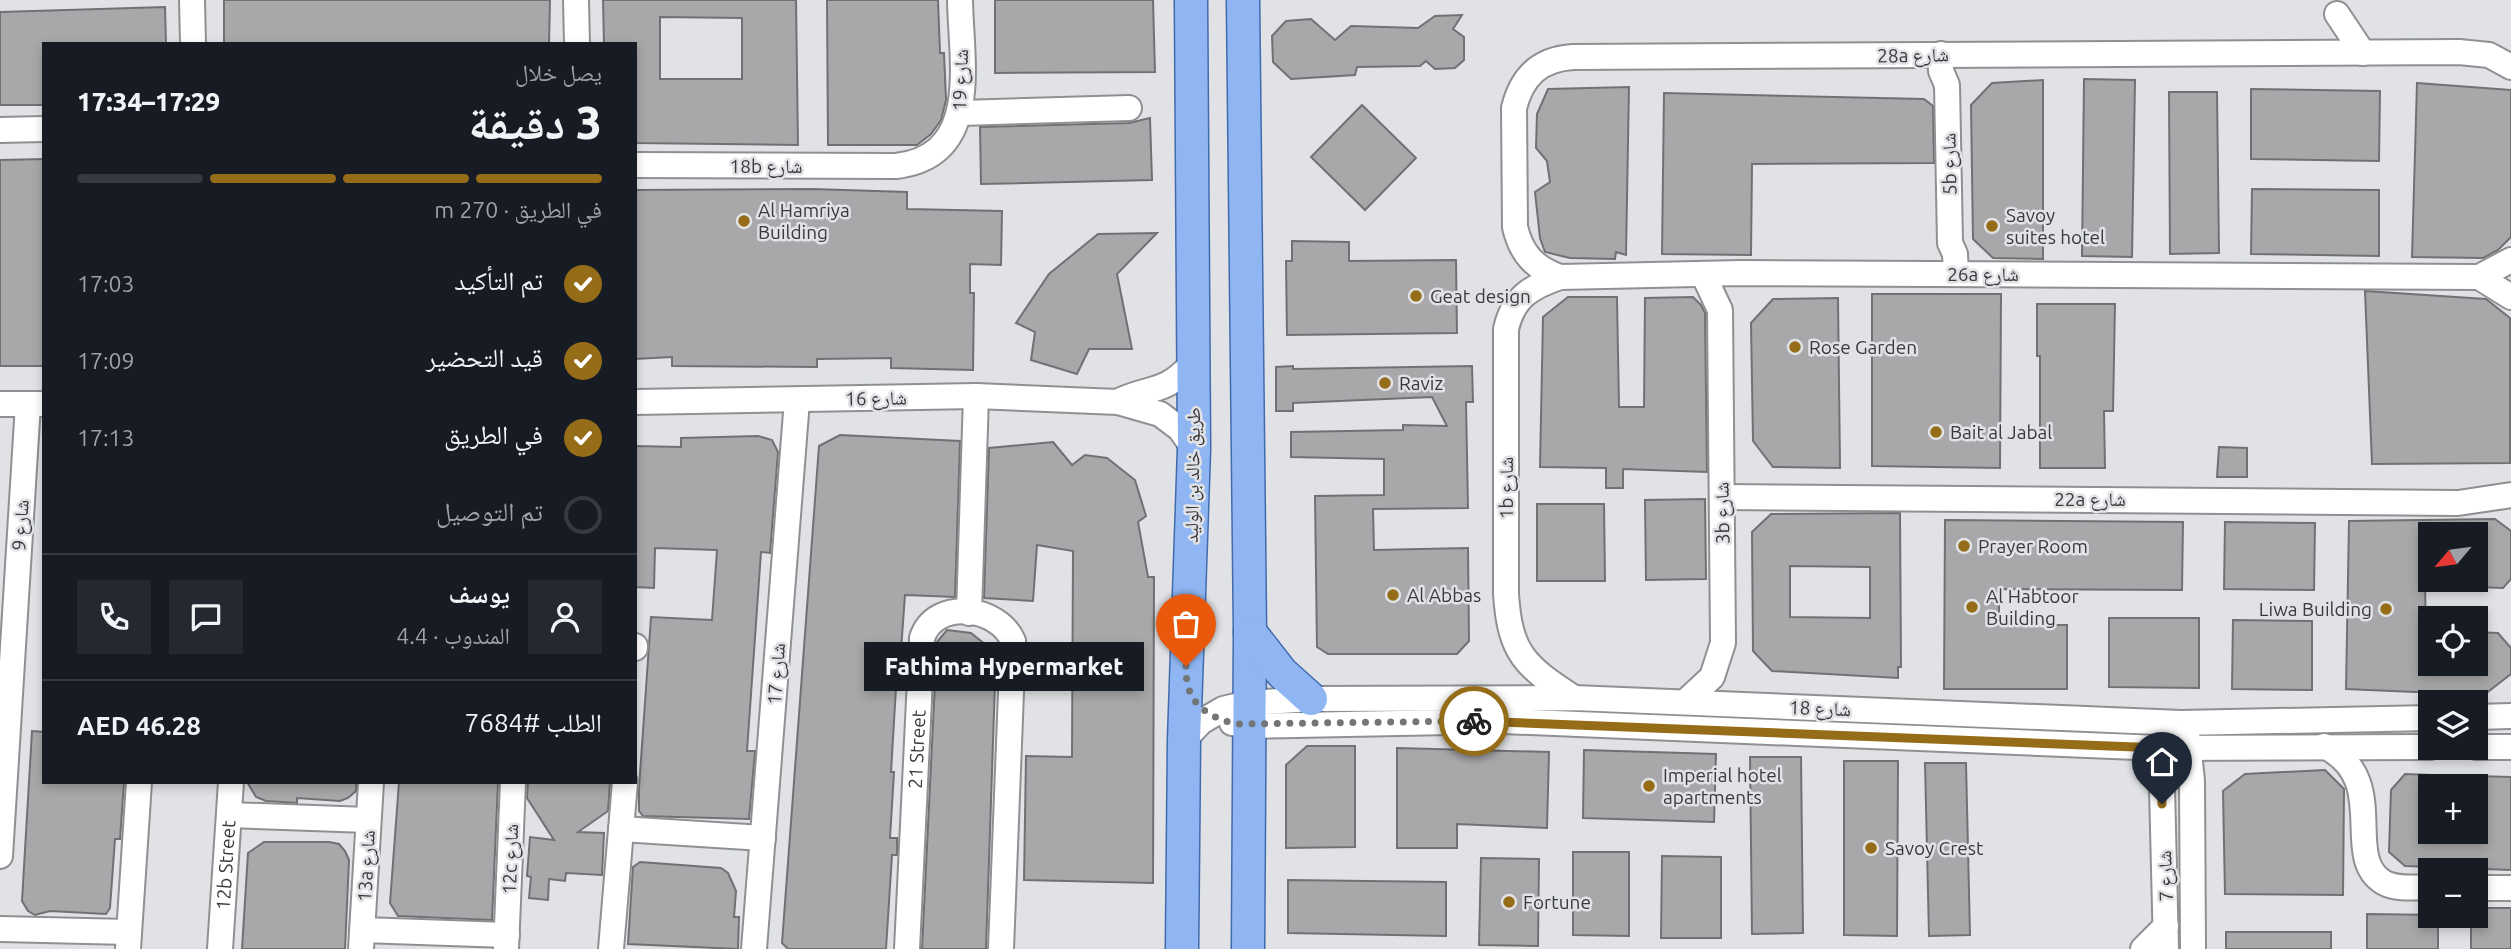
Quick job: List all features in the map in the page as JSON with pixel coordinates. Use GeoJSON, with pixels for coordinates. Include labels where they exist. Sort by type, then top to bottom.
{"type":"FeatureCollection","features":[{"type":"Feature","properties":{"kind":"main road","name":"طريق خالد بن الوليد"},"geometry":{"type":"LineString","coordinates":[[1182,949],[1184,740],[1194,449],[1191,0]]}},
{"type":"Feature","properties":{"kind":"main road"},"geometry":{"type":"LineString","coordinates":[[1243,0],[1250,632],[1248,949]]}},
{"type":"Feature","properties":{"kind":"main road"},"geometry":{"type":"LineString","coordinates":[[1250,632],[1270,660],[1311,699]]}},
{"type":"Feature","properties":{"kind":"street"},"geometry":{"type":"LineString","coordinates":[[192,0],[193,42]]}},
{"type":"Feature","properties":{"kind":"street"},"geometry":{"type":"LineString","coordinates":[[576,0],[577,42]]}},
{"type":"Feature","properties":{"kind":"street","name":"شارع 19"},"geometry":{"type":"LineString","coordinates":[[896,166],[922,160],[933,154],[952,135],[961,113],[960,0]]}},
{"type":"Feature","properties":{"kind":"street"},"geometry":{"type":"LineString","coordinates":[[2337,13],[2363,53]]}},
{"type":"Feature","properties":{"kind":"street","name":"28a شارع"},"geometry":{"type":"LineString","coordinates":[[1560,277],[1547,272],[1525,254],[1515,227],[1514,108],[1518,92],[1526,78],[1547,62],[1573,57],[2459,51],[2489,55],[2511,67]]}},
{"type":"Feature","properties":{"kind":"street","name":"5b شارع"},"geometry":{"type":"LineString","coordinates":[[1949,54],[1955,71],[1947,85],[1950,243],[1943,255],[1950,274]]}},
{"type":"Feature","properties":{"kind":"street"},"geometry":{"type":"LineString","coordinates":[[961,113],[1129,108]]}},
{"type":"Feature","properties":{"kind":"street"},"geometry":{"type":"LineString","coordinates":[[0,130],[42,129]]}},
{"type":"Feature","properties":{"kind":"street","name":"18b شارع"},"geometry":{"type":"LineString","coordinates":[[637,165],[896,166]]}},
{"type":"Feature","properties":{"kind":"street","name":"26a شارع"},"geometry":{"type":"LineString","coordinates":[[1560,277],[1741,273],[2479,277],[2511,260]]}},
{"type":"Feature","properties":{"kind":"street","name":"3b شارع"},"geometry":{"type":"LineString","coordinates":[[1685,702],[1713,677],[1722,655],[1720,310],[1728,290],[1741,273]]}},
{"type":"Feature","properties":{"kind":"street","name":"3b شارع"},"geometry":{"type":"LineString","coordinates":[[1703,274],[1720,310]]}},
{"type":"Feature","properties":{"kind":"street","name":"1b شارع"},"geometry":{"type":"LineString","coordinates":[[1560,277],[1529,289],[1518,299],[1510,312],[1506,329],[1506,594],[1508,625],[1523,660],[1541,677],[1574,698]]}},
{"type":"Feature","properties":{"kind":"street"},"geometry":{"type":"LineString","coordinates":[[2479,277],[2511,297]]}},
{"type":"Feature","properties":{"kind":"street","name":"شارع 16"},"geometry":{"type":"LineString","coordinates":[[1118,402],[1157,390],[1176,379],[1192,364]]}},
{"type":"Feature","properties":{"kind":"street"},"geometry":{"type":"LineString","coordinates":[[970,613],[976,396]]}},
{"type":"Feature","properties":{"kind":"street","name":"شارع 16"},"geometry":{"type":"LineString","coordinates":[[637,402],[976,396],[1118,402],[1160,414],[1180,429],[1194,449]]}},
{"type":"Feature","properties":{"kind":"street","name":"شارع 17"},"geometry":{"type":"LineString","coordinates":[[754,949],[797,400]]}},
{"type":"Feature","properties":{"kind":"street"},"geometry":{"type":"LineString","coordinates":[[0,404],[36,404]]}},
{"type":"Feature","properties":{"kind":"street","name":"شارع 9"},"geometry":{"type":"LineString","coordinates":[[0,856],[36,404]]}},
{"type":"Feature","properties":{"kind":"street","name":"22a شارع"},"geometry":{"type":"LineString","coordinates":[[1722,497],[2458,503],[2511,495]]}},
{"type":"Feature","properties":{"kind":"street","name":"22a شارع"},"geometry":{"type":"LineString","coordinates":[[2458,503],[2511,513]]}},
{"type":"Feature","properties":{"kind":"street","name":"21 Street"},"geometry":{"type":"LineString","coordinates":[[907,949],[922,638],[931,620],[940,615],[970,613],[991,615],[1001,622],[1013,641],[1001,949]]}},
{"type":"Feature","properties":{"kind":"street","name":"شارع 18"},"geometry":{"type":"LineString","coordinates":[[1186,688],[1212,715],[1503,721],[2161,748],[2418,747]]}},
{"type":"Feature","properties":{"kind":"street","name":"شارع 18"},"geometry":{"type":"LineString","coordinates":[[1248,714],[1311,699],[1574,698],[2177,723],[2418,718]]}},
{"type":"Feature","properties":{"kind":"street"},"geometry":{"type":"LineString","coordinates":[[1184,740],[1212,715]]}},
{"type":"Feature","properties":{"kind":"street","name":"شارع 7"},"geometry":{"type":"LineString","coordinates":[[2166,937],[2161,748],[2177,723],[2191,748],[2193,949]]}},
{"type":"Feature","properties":{"kind":"street"},"geometry":{"type":"LineString","coordinates":[[2324,746],[2344,759],[2358,779],[2367,856],[2375,876],[2393,887],[2418,887]]}},
{"type":"Feature","properties":{"kind":"street"},"geometry":{"type":"LineString","coordinates":[[2488,747],[2511,747]]}},
{"type":"Feature","properties":{"kind":"street"},"geometry":{"type":"LineString","coordinates":[[0,929],[129,940],[139,784]]}},
{"type":"Feature","properties":{"kind":"street","name":"12b Street"},"geometry":{"type":"LineString","coordinates":[[220,949],[231,784]]}},
{"type":"Feature","properties":{"kind":"street","name":"13a شارع"},"geometry":{"type":"LineString","coordinates":[[362,939],[371,784]]}},
{"type":"Feature","properties":{"kind":"street","name":"12c شارع"},"geometry":{"type":"LineString","coordinates":[[362,939],[506,942],[513,784]]}},
{"type":"Feature","properties":{"kind":"street"},"geometry":{"type":"LineString","coordinates":[[611,949],[625,784]]}},
{"type":"Feature","properties":{"kind":"street"},"geometry":{"type":"LineString","coordinates":[[230,815],[368,820]]}},
{"type":"Feature","properties":{"kind":"street"},"geometry":{"type":"LineString","coordinates":[[621,829],[763,838]]}},
{"type":"Feature","properties":{"kind":"street"},"geometry":{"type":"LineString","coordinates":[[2488,888],[2511,888]]}},
{"type":"Feature","properties":{"kind":"street"},"geometry":{"type":"LineString","coordinates":[[2143,949],[2166,937]]}},
{"type":"Feature","properties":{"kind":"building"},"geometry":{"type":"Polygon","coordinates":[[[224,0],[550,0],[549,42],[224,42],[224,0]]]}},
{"type":"Feature","properties":{"kind":"building"},"geometry":{"type":"Polygon","coordinates":[[[603,0],[796,0],[798,145],[637,143],[637,42],[604,42],[603,0]],[[660,17],[660,79],[742,79],[742,18],[660,17]]]}},
{"type":"Feature","properties":{"kind":"building"},"geometry":{"type":"Polygon","coordinates":[[[827,0],[938,0],[940,53],[944,53],[946,100],[941,120],[931,134],[917,145],[828,145],[827,0]]]}},
{"type":"Feature","properties":{"kind":"building"},"geometry":{"type":"Polygon","coordinates":[[[995,0],[1153,0],[1155,72],[995,73],[995,0]]]}},
{"type":"Feature","properties":{"kind":"building"},"geometry":{"type":"Polygon","coordinates":[[[165,7],[166,42],[42,42],[42,105],[0,105],[0,12],[165,7]]]}},
{"type":"Feature","properties":{"kind":"building"},"geometry":{"type":"Polygon","coordinates":[[[1462,15],[1453,29],[1464,37],[1464,60],[1455,68],[1435,69],[1426,61],[1420,66],[1357,67],[1355,75],[1291,79],[1273,62],[1272,36],[1286,21],[1311,19],[1335,40],[1351,26],[1418,28],[1435,16],[1462,15]]]}},
{"type":"Feature","properties":{"kind":"building"},"geometry":{"type":"Polygon","coordinates":[[[2084,79],[2135,80],[2132,257],[2082,256],[2084,79]]]}},
{"type":"Feature","properties":{"kind":"building"},"geometry":{"type":"Polygon","coordinates":[[[2043,80],[2043,259],[1993,258],[1973,239],[1971,105],[1992,83],[2043,80]]]}},
{"type":"Feature","properties":{"kind":"building"},"geometry":{"type":"Polygon","coordinates":[[[2417,83],[2511,90],[2511,237],[2498,250],[2483,258],[2412,257],[2417,83]]]}},
{"type":"Feature","properties":{"kind":"building"},"geometry":{"type":"Polygon","coordinates":[[[1629,87],[1626,255],[1616,252],[1615,259],[1570,258],[1545,252],[1540,238],[1535,192],[1550,182],[1547,161],[1536,148],[1537,114],[1548,89],[1629,87]]]}},
{"type":"Feature","properties":{"kind":"building"},"geometry":{"type":"Polygon","coordinates":[[[2251,89],[2380,91],[2379,161],[2251,159],[2251,89]]]}},
{"type":"Feature","properties":{"kind":"building"},"geometry":{"type":"Polygon","coordinates":[[[2169,92],[2217,92],[2219,253],[2170,254],[2169,92]]]}},
{"type":"Feature","properties":{"kind":"building"},"geometry":{"type":"Polygon","coordinates":[[[1664,93],[1924,99],[1933,106],[1934,163],[1752,164],[1751,255],[1662,254],[1664,93]]]}},
{"type":"Feature","properties":{"kind":"building"},"geometry":{"type":"Polygon","coordinates":[[[1362,105],[1416,158],[1365,210],[1311,157],[1362,105]]]}},
{"type":"Feature","properties":{"kind":"building"},"geometry":{"type":"Polygon","coordinates":[[[1150,118],[1152,180],[981,184],[980,127],[1129,123],[1150,118]]]}},
{"type":"Feature","properties":{"kind":"building"},"geometry":{"type":"Polygon","coordinates":[[[42,159],[42,366],[0,366],[0,160],[42,159]]]}},
{"type":"Feature","properties":{"kind":"building"},"geometry":{"type":"Polygon","coordinates":[[[812,189],[907,192],[907,209],[1002,211],[1001,265],[970,264],[970,293],[974,293],[973,370],[891,368],[891,358],[817,359],[817,367],[672,366],[672,357],[637,359],[637,190],[812,189]]]}},
{"type":"Feature","properties":{"kind":"building"},"geometry":{"type":"Polygon","coordinates":[[[2252,189],[2379,190],[2379,256],[2251,254],[2252,189]]]}},
{"type":"Feature","properties":{"kind":"building"},"geometry":{"type":"Polygon","coordinates":[[[1157,233],[1117,274],[1132,349],[1089,349],[1077,374],[1031,360],[1035,332],[1016,323],[1049,274],[1098,234],[1157,233]]]}},
{"type":"Feature","properties":{"kind":"building"},"geometry":{"type":"Polygon","coordinates":[[[1292,241],[1349,242],[1349,261],[1456,260],[1457,333],[1287,335],[1286,261],[1292,261],[1292,241]]]}},
{"type":"Feature","properties":{"kind":"building"},"geometry":{"type":"Polygon","coordinates":[[[2365,291],[2486,299],[2510,318],[2510,463],[2372,464],[2365,291]]]}},
{"type":"Feature","properties":{"kind":"building"},"geometry":{"type":"Polygon","coordinates":[[[1872,294],[2001,294],[2000,468],[1872,466],[1872,294]]]}},
{"type":"Feature","properties":{"kind":"building"},"geometry":{"type":"Polygon","coordinates":[[[1568,297],[1617,297],[1619,407],[1644,407],[1645,298],[1693,297],[1701,305],[1705,313],[1707,472],[1623,469],[1623,488],[1606,488],[1606,468],[1540,467],[1543,317],[1568,297]]]}},
{"type":"Feature","properties":{"kind":"building"},"geometry":{"type":"Polygon","coordinates":[[[1838,298],[1840,468],[1773,467],[1753,441],[1751,323],[1773,299],[1838,298]]]}},
{"type":"Feature","properties":{"kind":"building"},"geometry":{"type":"Polygon","coordinates":[[[2037,304],[2115,304],[2113,411],[2104,411],[2105,468],[2040,468],[2037,304]]]}},
{"type":"Feature","properties":{"kind":"building"},"geometry":{"type":"Polygon","coordinates":[[[1293,366],[1293,369],[1472,366],[1473,402],[1466,402],[1468,508],[1373,509],[1374,550],[1468,548],[1469,641],[1457,654],[1328,654],[1317,647],[1315,496],[1384,495],[1384,459],[1291,457],[1291,432],[1403,430],[1403,425],[1447,426],[1432,397],[1293,403],[1293,411],[1276,411],[1276,367],[1293,366]]]}},
{"type":"Feature","properties":{"kind":"building"},"geometry":{"type":"Polygon","coordinates":[[[840,435],[960,441],[955,597],[905,595],[899,678],[906,671],[905,686],[896,688],[891,772],[894,772],[890,838],[897,838],[897,855],[892,855],[886,949],[788,949],[782,943],[819,446],[840,435]]]}},
{"type":"Feature","properties":{"kind":"building"},"geometry":{"type":"Polygon","coordinates":[[[758,436],[772,440],[778,452],[770,553],[761,552],[747,751],[755,751],[749,819],[643,816],[639,811],[651,617],[712,620],[717,550],[655,548],[654,588],[637,587],[637,446],[681,447],[681,438],[758,436]]]}},
{"type":"Feature","properties":{"kind":"building"},"geometry":{"type":"Polygon","coordinates":[[[1053,442],[1072,465],[1085,455],[1107,458],[1135,480],[1146,516],[1138,522],[1148,577],[1154,577],[1153,883],[1024,880],[1026,756],[1072,757],[1073,551],[1037,545],[1033,601],[984,598],[989,448],[1053,442]]]}},
{"type":"Feature","properties":{"kind":"building"},"geometry":{"type":"Polygon","coordinates":[[[2219,447],[2247,448],[2247,477],[2217,477],[2219,447]]]}},
{"type":"Feature","properties":{"kind":"building"},"geometry":{"type":"Polygon","coordinates":[[[1705,499],[1706,579],[1646,580],[1645,500],[1705,499]]]}},
{"type":"Feature","properties":{"kind":"building"},"geometry":{"type":"Polygon","coordinates":[[[1537,504],[1604,504],[1605,581],[1537,581],[1537,504]]]}},
{"type":"Feature","properties":{"kind":"building"},"geometry":{"type":"Polygon","coordinates":[[[1900,513],[1901,667],[1898,667],[1898,678],[1772,671],[1753,651],[1752,532],[1771,514],[1900,513]],[[1790,566],[1790,617],[1870,618],[1870,567],[1790,566]]]}},
{"type":"Feature","properties":{"kind":"building","name":"Liwa Building"},"geometry":{"type":"Polygon","coordinates":[[[2495,519],[2511,531],[2511,579],[2503,588],[2488,587],[2488,522],[2418,522],[2418,592],[2425,592],[2425,606],[2418,606],[2418,676],[2488,676],[2488,633],[2498,633],[2511,648],[2511,674],[2488,692],[2346,689],[2349,521],[2495,519]]]}},
{"type":"Feature","properties":{"kind":"building","name":"Al Habtoor Building"},"geometry":{"type":"Polygon","coordinates":[[[1945,520],[2183,522],[2182,590],[1999,589],[1999,625],[2067,625],[2067,689],[1944,689],[1945,520]]]}},
{"type":"Feature","properties":{"kind":"building"},"geometry":{"type":"Polygon","coordinates":[[[2225,522],[2315,523],[2314,590],[2224,589],[2225,522]]]}},
{"type":"Feature","properties":{"kind":"building"},"geometry":{"type":"Polygon","coordinates":[[[2109,618],[2199,618],[2199,688],[2109,687],[2109,618]]]}},
{"type":"Feature","properties":{"kind":"building"},"geometry":{"type":"Polygon","coordinates":[[[2233,620],[2312,621],[2312,690],[2232,689],[2233,620]]]}},
{"type":"Feature","properties":{"kind":"building"},"geometry":{"type":"Polygon","coordinates":[[[947,630],[971,633],[996,653],[986,949],[922,949],[937,642],[947,630]]]}},
{"type":"Feature","properties":{"kind":"building"},"geometry":{"type":"Polygon","coordinates":[[[32,731],[42,732],[42,784],[124,784],[120,839],[115,839],[110,908],[106,914],[50,911],[35,915],[28,911],[22,901],[32,731]]]}},
{"type":"Feature","properties":{"kind":"building"},"geometry":{"type":"Polygon","coordinates":[[[1307,746],[1355,746],[1355,847],[1286,848],[1286,765],[1307,746]]]}},
{"type":"Feature","properties":{"kind":"building"},"geometry":{"type":"Polygon","coordinates":[[[1397,748],[1549,752],[1547,828],[1457,824],[1457,848],[1397,848],[1397,748]]]}},
{"type":"Feature","properties":{"kind":"building","name":"Imperial hotel apartments"},"geometry":{"type":"Polygon","coordinates":[[[1584,750],[1716,754],[1714,822],[1583,818],[1584,750]]]}},
{"type":"Feature","properties":{"kind":"building"},"geometry":{"type":"Polygon","coordinates":[[[1750,757],[1801,757],[1803,933],[1752,934],[1750,757]]]}},
{"type":"Feature","properties":{"kind":"building","name":"Savoy Crest"},"geometry":{"type":"Polygon","coordinates":[[[1844,761],[1898,761],[1897,936],[1844,935],[1844,761]]]}},
{"type":"Feature","properties":{"kind":"building"},"geometry":{"type":"Polygon","coordinates":[[[1925,763],[1966,763],[1970,935],[1929,936],[1925,763]]]}},
{"type":"Feature","properties":{"kind":"building"},"geometry":{"type":"Polygon","coordinates":[[[2325,770],[2344,789],[2343,895],[2225,894],[2223,791],[2245,774],[2325,770]]]}},
{"type":"Feature","properties":{"kind":"building"},"geometry":{"type":"Polygon","coordinates":[[[2405,774],[2418,774],[2418,844],[2488,844],[2488,776],[2511,777],[2511,870],[2488,869],[2488,858],[2418,858],[2418,866],[2405,866],[2389,852],[2391,790],[2405,774]]]}},
{"type":"Feature","properties":{"kind":"building"},"geometry":{"type":"Polygon","coordinates":[[[248,784],[356,784],[356,791],[340,801],[297,798],[297,803],[266,801],[256,797],[248,784]]]}},
{"type":"Feature","properties":{"kind":"building"},"geometry":{"type":"Polygon","coordinates":[[[399,784],[498,784],[492,920],[398,916],[390,903],[399,784]]]}},
{"type":"Feature","properties":{"kind":"building"},"geometry":{"type":"Polygon","coordinates":[[[528,784],[610,784],[608,811],[578,832],[604,833],[602,875],[566,873],[565,881],[549,879],[548,900],[529,898],[531,877],[527,876],[530,837],[554,840],[527,798],[528,784]]]}},
{"type":"Feature","properties":{"kind":"building"},"geometry":{"type":"Polygon","coordinates":[[[264,842],[329,842],[339,844],[345,851],[349,860],[345,949],[242,949],[248,853],[264,842]]]}},
{"type":"Feature","properties":{"kind":"building"},"geometry":{"type":"Polygon","coordinates":[[[1573,852],[1629,852],[1629,936],[1573,935],[1573,852]]]}},
{"type":"Feature","properties":{"kind":"building"},"geometry":{"type":"Polygon","coordinates":[[[1662,856],[1721,857],[1721,938],[1661,938],[1662,856]]]}},
{"type":"Feature","properties":{"kind":"building","name":"Fortune"},"geometry":{"type":"Polygon","coordinates":[[[1481,858],[1539,859],[1538,946],[1479,945],[1481,858]]]}},
{"type":"Feature","properties":{"kind":"building"},"geometry":{"type":"Polygon","coordinates":[[[640,862],[721,868],[728,873],[736,891],[734,917],[739,917],[738,949],[628,944],[633,867],[640,862]]]}},
{"type":"Feature","properties":{"kind":"building"},"geometry":{"type":"Polygon","coordinates":[[[1288,880],[1446,882],[1446,936],[1288,933],[1288,880]]]}},
{"type":"Feature","properties":{"kind":"building"},"geometry":{"type":"Polygon","coordinates":[[[2488,908],[2511,908],[2511,949],[2471,949],[2471,928],[2488,928],[2488,908]]]}},
{"type":"Feature","properties":{"kind":"building"},"geometry":{"type":"Polygon","coordinates":[[[2367,914],[2418,915],[2418,928],[2438,928],[2438,949],[2367,949],[2367,914]]]}},
{"type":"Feature","properties":{"kind":"building"},"geometry":{"type":"Polygon","coordinates":[[[2226,932],[2331,932],[2331,949],[2226,949],[2226,932]]]}},
{"type":"Feature","properties":{"kind":"way so far"},"geometry":{"type":"LineString","coordinates":[[1186,666],[1186,688],[1193,698],[1212,715],[1235,724],[1274,726],[1474,721]]}},
{"type":"Feature","properties":{"kind":"place","name":"Al Hamriya Building"},"geometry":{"type":"Point","coordinates":[744,221]}},
{"type":"Feature","properties":{"kind":"place","name":"Savoy suites hotel"},"geometry":{"type":"Point","coordinates":[1992,226]}},
{"type":"Feature","properties":{"kind":"place","name":"Geat design"},"geometry":{"type":"Point","coordinates":[1416,296]}},
{"type":"Feature","properties":{"kind":"place","name":"Rose Garden"},"geometry":{"type":"Point","coordinates":[1795,347]}},
{"type":"Feature","properties":{"kind":"place","name":"Raviz"},"geometry":{"type":"Point","coordinates":[1385,383]}},
{"type":"Feature","properties":{"kind":"place","name":"Bait al Jabal"},"geometry":{"type":"Point","coordinates":[1936,432]}},
{"type":"Feature","properties":{"kind":"place","name":"Prayer Room"},"geometry":{"type":"Point","coordinates":[1964,546]}},
{"type":"Feature","properties":{"kind":"place","name":"Al Abbas"},"geometry":{"type":"Point","coordinates":[1393,595]}},
{"type":"Feature","properties":{"kind":"place","name":"Al Habtoor Building"},"geometry":{"type":"Point","coordinates":[1972,607]}},
{"type":"Feature","properties":{"kind":"place","name":"Liwa Building"},"geometry":{"type":"Point","coordinates":[2386,609]}},
{"type":"Feature","properties":{"kind":"place","name":"Fathima Hypermarket"},"geometry":{"type":"Point","coordinates":[1186,666]}},
{"type":"Feature","properties":{"kind":"place","name":"Imperial hotel apartments"},"geometry":{"type":"Point","coordinates":[1649,786]}},
{"type":"Feature","properties":{"kind":"place","name":"Savoy Crest"},"geometry":{"type":"Point","coordinates":[1871,848]}},
{"type":"Feature","properties":{"kind":"place","name":"Fortune"},"geometry":{"type":"Point","coordinates":[1509,902]}},
{"type":"Feature","properties":{"kind":"route"},"geometry":{"type":"LineString","coordinates":[[1474,721],[2161,748],[2162,804]]}}]}
